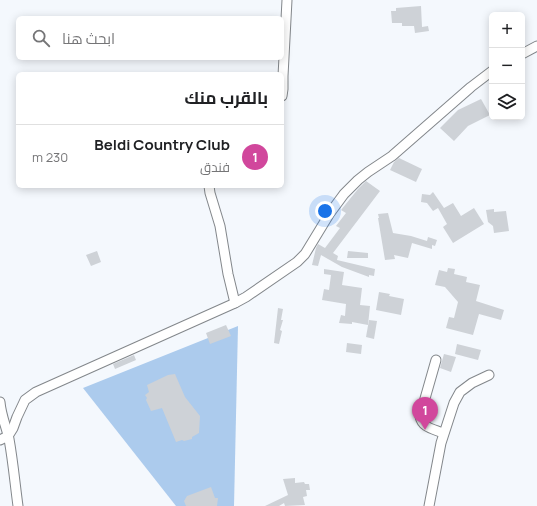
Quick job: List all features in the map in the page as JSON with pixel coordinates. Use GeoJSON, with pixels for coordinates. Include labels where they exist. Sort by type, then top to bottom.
{"type":"FeatureCollection","features":[{"type":"Feature","properties":{"kind":"street"},"geometry":{"type":"LineString","coordinates":[[284,58],[287,0]]}},
{"type":"Feature","properties":{"kind":"street"},"geometry":{"type":"LineString","coordinates":[[525,52],[537,46]]}},
{"type":"Feature","properties":{"kind":"street"},"geometry":{"type":"LineString","coordinates":[[283,72],[284,60]]}},
{"type":"Feature","properties":{"kind":"street"},"geometry":{"type":"LineString","coordinates":[[4,438],[13,428],[25,400],[36,392],[246,298],[296,262],[305,254],[330,213],[344,194],[358,180],[392,156],[466,91],[489,73]]}},
{"type":"Feature","properties":{"kind":"street"},"geometry":{"type":"LineString","coordinates":[[209,188],[220,226],[228,274],[235,303]]}},
{"type":"Feature","properties":{"kind":"street"},"geometry":{"type":"LineString","coordinates":[[436,360],[420,416],[424,425],[443,433]]}},
{"type":"Feature","properties":{"kind":"street"},"geometry":{"type":"LineString","coordinates":[[429,506],[443,433],[454,403],[460,392],[472,383],[489,375]]}},
{"type":"Feature","properties":{"kind":"street"},"geometry":{"type":"LineString","coordinates":[[0,402],[4,438],[13,465],[18,506]]}},
{"type":"Feature","properties":{"kind":"shaded area"},"geometry":{"type":"Polygon","coordinates":[[[238,326],[234,506],[176,506],[83,388],[238,326]]]}},
{"type":"Feature","properties":{"kind":"building"},"geometry":{"type":"Polygon","coordinates":[[[421,6],[422,27],[428,26],[429,31],[415,33],[414,26],[402,26],[402,23],[392,23],[391,11],[396,11],[396,8],[421,6]]]}},
{"type":"Feature","properties":{"kind":"building"},"geometry":{"type":"Polygon","coordinates":[[[481,99],[489,116],[468,126],[454,141],[440,128],[458,110],[481,99]]]}},
{"type":"Feature","properties":{"kind":"building"},"geometry":{"type":"Polygon","coordinates":[[[399,158],[422,169],[416,182],[390,170],[394,162],[399,158]]]}},
{"type":"Feature","properties":{"kind":"building"},"geometry":{"type":"Polygon","coordinates":[[[366,181],[380,191],[333,253],[338,256],[337,260],[375,269],[374,276],[369,275],[369,277],[342,267],[321,255],[318,266],[312,265],[318,244],[325,248],[340,228],[336,226],[346,213],[341,210],[366,181]]]}},
{"type":"Feature","properties":{"kind":"building"},"geometry":{"type":"Polygon","coordinates":[[[433,192],[444,208],[453,203],[461,216],[474,208],[484,224],[453,243],[443,227],[447,224],[438,208],[433,211],[427,203],[421,202],[422,194],[430,195],[433,192]]]}},
{"type":"Feature","properties":{"kind":"building"},"geometry":{"type":"Polygon","coordinates":[[[494,209],[494,212],[506,211],[509,231],[494,233],[493,226],[488,222],[486,210],[494,209]]]}},
{"type":"Feature","properties":{"kind":"building"},"geometry":{"type":"Polygon","coordinates":[[[388,213],[393,233],[411,236],[427,241],[428,237],[437,240],[435,246],[432,245],[432,249],[412,243],[408,258],[394,255],[395,259],[385,260],[378,214],[388,213]]]}},
{"type":"Feature","properties":{"kind":"building"},"geometry":{"type":"Polygon","coordinates":[[[97,251],[101,262],[91,266],[86,255],[97,251]]]}},
{"type":"Feature","properties":{"kind":"building"},"geometry":{"type":"Polygon","coordinates":[[[348,251],[368,253],[368,258],[347,258],[348,251]]]}},
{"type":"Feature","properties":{"kind":"building"},"geometry":{"type":"Polygon","coordinates":[[[448,268],[455,269],[454,274],[467,277],[466,282],[480,285],[476,301],[504,310],[501,320],[479,314],[473,335],[446,328],[449,317],[454,318],[458,302],[445,287],[435,285],[439,270],[447,272],[448,268]]]}},
{"type":"Feature","properties":{"kind":"building"},"geometry":{"type":"Polygon","coordinates":[[[324,269],[344,272],[342,285],[362,288],[360,305],[370,306],[368,325],[352,322],[352,324],[339,323],[341,315],[345,316],[346,304],[322,300],[324,289],[329,290],[331,275],[324,274],[324,269]]]}},
{"type":"Feature","properties":{"kind":"building"},"geometry":{"type":"Polygon","coordinates":[[[379,292],[404,299],[401,315],[376,310],[379,292]]]}},
{"type":"Feature","properties":{"kind":"building"},"geometry":{"type":"Polygon","coordinates":[[[278,308],[283,309],[281,320],[283,320],[280,330],[282,331],[279,344],[274,343],[278,308]]]}},
{"type":"Feature","properties":{"kind":"building"},"geometry":{"type":"Polygon","coordinates":[[[369,320],[377,321],[374,339],[366,337],[369,320]]]}},
{"type":"Feature","properties":{"kind":"building"},"geometry":{"type":"Polygon","coordinates":[[[226,325],[231,336],[210,344],[206,333],[226,325]]]}},
{"type":"Feature","properties":{"kind":"building"},"geometry":{"type":"Polygon","coordinates":[[[347,343],[362,345],[361,354],[346,352],[347,343]]]}},
{"type":"Feature","properties":{"kind":"building"},"geometry":{"type":"Polygon","coordinates":[[[457,344],[481,350],[478,360],[455,354],[457,344]]]}},
{"type":"Feature","properties":{"kind":"building"},"geometry":{"type":"Polygon","coordinates":[[[444,354],[456,357],[451,372],[440,368],[444,354]]]}},
{"type":"Feature","properties":{"kind":"building"},"geometry":{"type":"Polygon","coordinates":[[[134,355],[136,360],[115,369],[113,364],[134,355]]]}},
{"type":"Feature","properties":{"kind":"building"},"geometry":{"type":"Polygon","coordinates":[[[175,374],[185,397],[200,416],[199,433],[192,437],[192,439],[176,442],[162,408],[151,411],[145,395],[149,392],[147,385],[168,375],[175,374]]]}},
{"type":"Feature","properties":{"kind":"building"},"geometry":{"type":"Polygon","coordinates":[[[295,478],[295,483],[304,482],[305,484],[309,484],[310,490],[306,490],[307,496],[303,497],[305,505],[285,506],[284,503],[279,506],[265,506],[288,495],[283,479],[295,478]]]}},
{"type":"Feature","properties":{"kind":"building"},"geometry":{"type":"Polygon","coordinates":[[[211,487],[215,498],[218,498],[217,506],[186,506],[184,501],[187,496],[211,487]]]}},
{"type":"Feature","properties":{"kind":"place","name":"Beldi Country Club"},"geometry":{"type":"Point","coordinates":[425,430]}}]}
